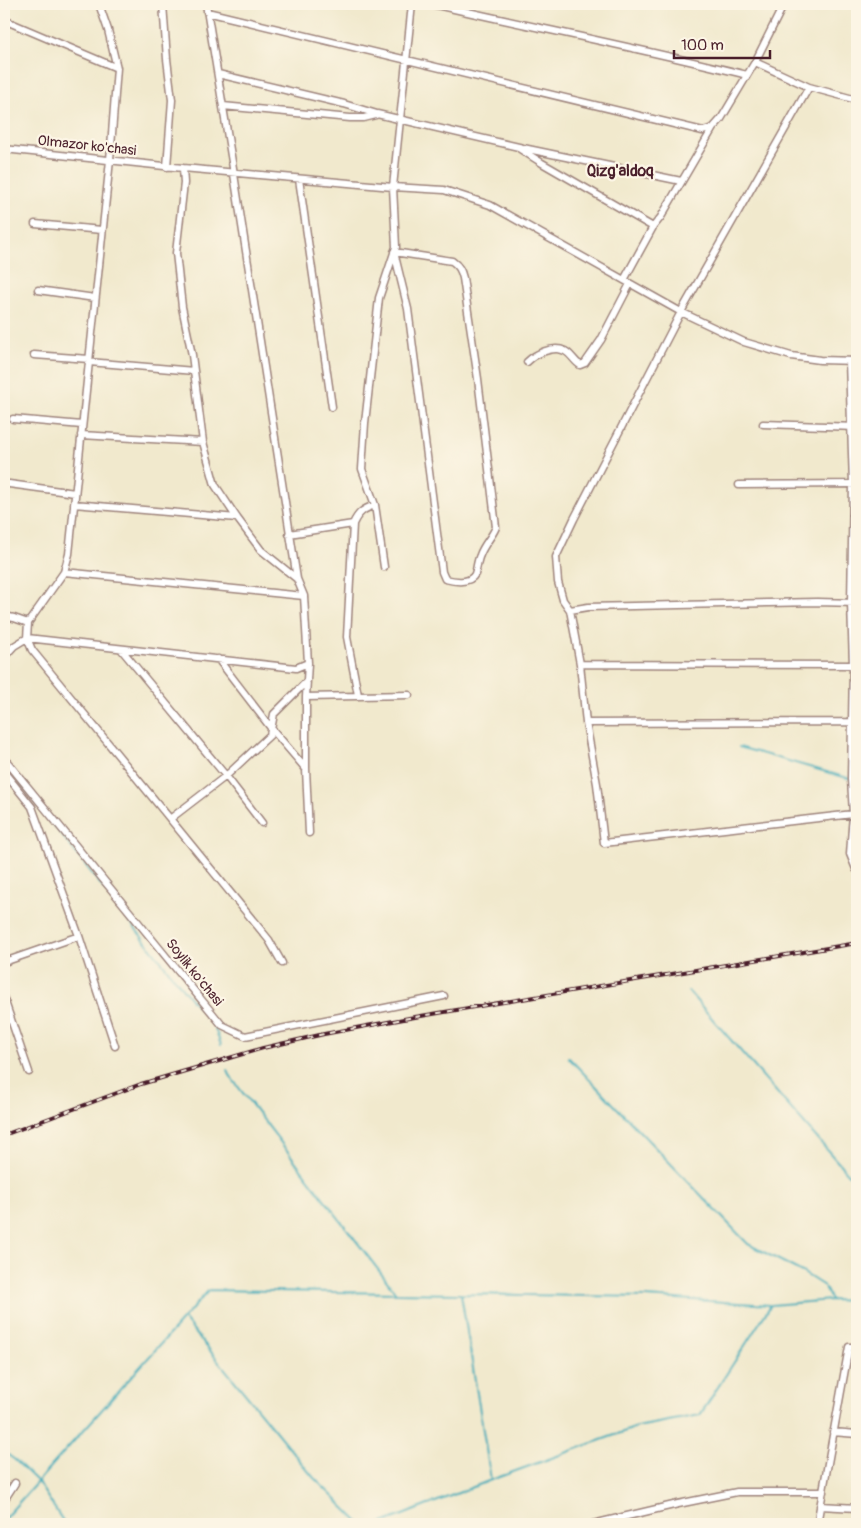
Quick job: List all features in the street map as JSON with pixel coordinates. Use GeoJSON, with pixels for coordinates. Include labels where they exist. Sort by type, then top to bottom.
{"type":"FeatureCollection","features":[{"type":"Feature","properties":{"kind":"street"},"geometry":{"type":"LineString","coordinates":[[100,4],[117,68],[110,160],[69,554],[64,572],[28,623],[27,638],[32,650],[269,940],[282,963]]}},
{"type":"Feature","properties":{"kind":"street"},"geometry":{"type":"LineString","coordinates":[[163,4],[172,100],[167,167]]}},
{"type":"Feature","properties":{"kind":"street"},"geometry":{"type":"LineString","coordinates":[[206,4],[289,534],[297,579],[304,596],[308,663],[306,681],[306,769],[310,833]]}},
{"type":"Feature","properties":{"kind":"street"},"geometry":{"type":"LineString","coordinates":[[384,567],[375,505],[362,469],[365,423],[379,298],[396,247],[393,188],[412,4]]}},
{"type":"Feature","properties":{"kind":"street"},"geometry":{"type":"LineString","coordinates":[[432,4],[654,52],[747,75]]}},
{"type":"Feature","properties":{"kind":"street"},"geometry":{"type":"LineString","coordinates":[[527,362],[533,356],[542,352],[560,350],[567,352],[580,365],[585,363],[601,340],[653,227],[662,217],[681,181],[755,62],[783,4]]}},
{"type":"Feature","properties":{"kind":"street"},"geometry":{"type":"LineString","coordinates":[[207,12],[703,131],[713,128]]}},
{"type":"Feature","properties":{"kind":"street"},"geometry":{"type":"LineString","coordinates":[[4,20],[117,68]]}},
{"type":"Feature","properties":{"kind":"street"},"geometry":{"type":"LineString","coordinates":[[755,62],[809,87],[857,100]]}},
{"type":"Feature","properties":{"kind":"street"},"geometry":{"type":"LineString","coordinates":[[218,74],[514,146],[681,181]]}},
{"type":"Feature","properties":{"kind":"street"},"geometry":{"type":"LineString","coordinates":[[809,87],[681,312],[574,518],[556,557],[556,568],[560,591],[563,600],[570,610],[580,664],[586,723],[604,842],[853,814]]}},
{"type":"Feature","properties":{"kind":"street"},"geometry":{"type":"LineString","coordinates":[[223,106],[350,118],[364,118],[377,114]]}},
{"type":"Feature","properties":{"kind":"street"},"geometry":{"type":"LineString","coordinates":[[514,146],[653,227]]}},
{"type":"Feature","properties":{"kind":"street","name":"Olmazor ko'chasi"},"geometry":{"type":"LineString","coordinates":[[4,149],[234,174],[393,188],[444,190],[490,205],[681,312],[744,342],[791,356],[820,360],[857,361]]}},
{"type":"Feature","properties":{"kind":"street"},"geometry":{"type":"LineString","coordinates":[[184,168],[176,253],[182,307],[194,371],[203,442],[216,485],[237,518],[261,550],[297,579]]}},
{"type":"Feature","properties":{"kind":"street"},"geometry":{"type":"LineString","coordinates":[[299,180],[332,407]]}},
{"type":"Feature","properties":{"kind":"street"},"geometry":{"type":"LineString","coordinates":[[35,224],[102,230]]}},
{"type":"Feature","properties":{"kind":"street"},"geometry":{"type":"LineString","coordinates":[[394,252],[452,261],[457,264],[463,278],[478,378],[496,527],[480,555],[475,574],[472,578],[464,580],[454,581],[445,579],[442,572],[408,309],[394,252]]}},
{"type":"Feature","properties":{"kind":"street"},"geometry":{"type":"LineString","coordinates":[[38,290],[95,298]]}},
{"type":"Feature","properties":{"kind":"street"},"geometry":{"type":"LineString","coordinates":[[34,355],[194,371]]}},
{"type":"Feature","properties":{"kind":"street"},"geometry":{"type":"LineString","coordinates":[[849,361],[854,427],[855,484],[855,664],[852,722],[853,814],[850,854],[857,869]]}},
{"type":"Feature","properties":{"kind":"street"},"geometry":{"type":"LineString","coordinates":[[13,419],[82,425]]}},
{"type":"Feature","properties":{"kind":"street"},"geometry":{"type":"LineString","coordinates":[[763,424],[854,427]]}},
{"type":"Feature","properties":{"kind":"street"},"geometry":{"type":"LineString","coordinates":[[81,435],[203,442]]}},
{"type":"Feature","properties":{"kind":"street"},"geometry":{"type":"LineString","coordinates":[[10,484],[75,493]]}},
{"type":"Feature","properties":{"kind":"street"},"geometry":{"type":"LineString","coordinates":[[739,485],[855,484]]}},
{"type":"Feature","properties":{"kind":"street"},"geometry":{"type":"LineString","coordinates":[[74,504],[237,518]]}},
{"type":"Feature","properties":{"kind":"street"},"geometry":{"type":"LineString","coordinates":[[358,696],[347,637],[353,524],[357,515],[366,508],[375,505]]}},
{"type":"Feature","properties":{"kind":"street"},"geometry":{"type":"LineString","coordinates":[[289,534],[353,524]]}},
{"type":"Feature","properties":{"kind":"street"},"geometry":{"type":"LineString","coordinates":[[64,572],[304,596]]}},
{"type":"Feature","properties":{"kind":"street"},"geometry":{"type":"LineString","coordinates":[[570,610],[598,606],[854,603]]}},
{"type":"Feature","properties":{"kind":"street"},"geometry":{"type":"LineString","coordinates":[[4,616],[28,623]]}},
{"type":"Feature","properties":{"kind":"street"},"geometry":{"type":"LineString","coordinates":[[4,657],[14,646],[27,638],[296,668],[308,663]]}},
{"type":"Feature","properties":{"kind":"street"},"geometry":{"type":"LineString","coordinates":[[121,649],[226,776],[262,823]]}},
{"type":"Feature","properties":{"kind":"street"},"geometry":{"type":"LineString","coordinates":[[218,659],[271,728],[306,769]]}},
{"type":"Feature","properties":{"kind":"street"},"geometry":{"type":"LineString","coordinates":[[580,664],[855,664]]}},
{"type":"Feature","properties":{"kind":"street"},"geometry":{"type":"LineString","coordinates":[[170,819],[226,776],[270,735],[274,714],[306,681]]}},
{"type":"Feature","properties":{"kind":"street"},"geometry":{"type":"LineString","coordinates":[[306,696],[409,695]]}},
{"type":"Feature","properties":{"kind":"street"},"geometry":{"type":"LineString","coordinates":[[586,723],[852,722]]}},
{"type":"Feature","properties":{"kind":"street","name":"Soylik ko'chasi"},"geometry":{"type":"LineString","coordinates":[[4,758],[222,1025],[245,1036],[444,996]]}},
{"type":"Feature","properties":{"kind":"street"},"geometry":{"type":"LineString","coordinates":[[4,772],[32,806],[79,936],[115,1046]]}},
{"type":"Feature","properties":{"kind":"street"},"geometry":{"type":"LineString","coordinates":[[32,806],[38,801]]}},
{"type":"Feature","properties":{"kind":"street"},"geometry":{"type":"LineString","coordinates":[[4,962],[79,936]]}},
{"type":"Feature","properties":{"kind":"street"},"geometry":{"type":"LineString","coordinates":[[4,999],[29,1072]]}},
{"type":"Feature","properties":{"kind":"street"},"geometry":{"type":"LineString","coordinates":[[817,1524],[848,1347],[857,1347]]}},
{"type":"Feature","properties":{"kind":"street"},"geometry":{"type":"LineString","coordinates":[[833,1432],[857,1434]]}},
{"type":"Feature","properties":{"kind":"street"},"geometry":{"type":"LineString","coordinates":[[4,1500],[16,1483]]}},
{"type":"Feature","properties":{"kind":"street"},"geometry":{"type":"LineString","coordinates":[[592,1524],[737,1492],[823,1492]]}},
{"type":"Feature","properties":{"kind":"street"},"geometry":{"type":"LineString","coordinates":[[820,1506],[857,1508]]}},
{"type":"Feature","properties":{"kind":"waterway"},"geometry":{"type":"LineString","coordinates":[[739,747],[851,779],[857,779]]}},
{"type":"Feature","properties":{"kind":"waterway"},"geometry":{"type":"LineString","coordinates":[[4,764],[190,998],[213,1023],[221,1045]]}},
{"type":"Feature","properties":{"kind":"waterway"},"geometry":{"type":"LineString","coordinates":[[688,991],[857,1184]]}},
{"type":"Feature","properties":{"kind":"waterway"},"geometry":{"type":"LineString","coordinates":[[568,1057],[748,1244],[802,1272],[824,1286],[831,1300]]}},
{"type":"Feature","properties":{"kind":"waterway"},"geometry":{"type":"LineString","coordinates":[[227,1070],[396,1293]]}},
{"type":"Feature","properties":{"kind":"waterway"},"geometry":{"type":"LineString","coordinates":[[4,1519],[209,1290],[645,1297],[771,1305],[831,1300],[857,1301]]}},
{"type":"Feature","properties":{"kind":"waterway"},"geometry":{"type":"LineString","coordinates":[[461,1294],[491,1480]]}},
{"type":"Feature","properties":{"kind":"waterway"},"geometry":{"type":"LineString","coordinates":[[380,1524],[491,1480],[637,1427],[700,1415],[771,1305]]}},
{"type":"Feature","properties":{"kind":"waterway"},"geometry":{"type":"LineString","coordinates":[[185,1320],[313,1477],[361,1524]]}},
{"type":"Feature","properties":{"kind":"waterway"},"geometry":{"type":"LineString","coordinates":[[4,1452],[37,1481],[65,1524]]}},
{"type":"Feature","properties":{"kind":"railway"},"geometry":{"type":"LineString","coordinates":[[4,1135],[141,1084],[263,1048],[324,1034],[857,943]]}},
{"type":"Feature","properties":{"kind":"district","name":"Qizg'aldoq"},"geometry":{"type":"Point","coordinates":[620,170]}}]}
